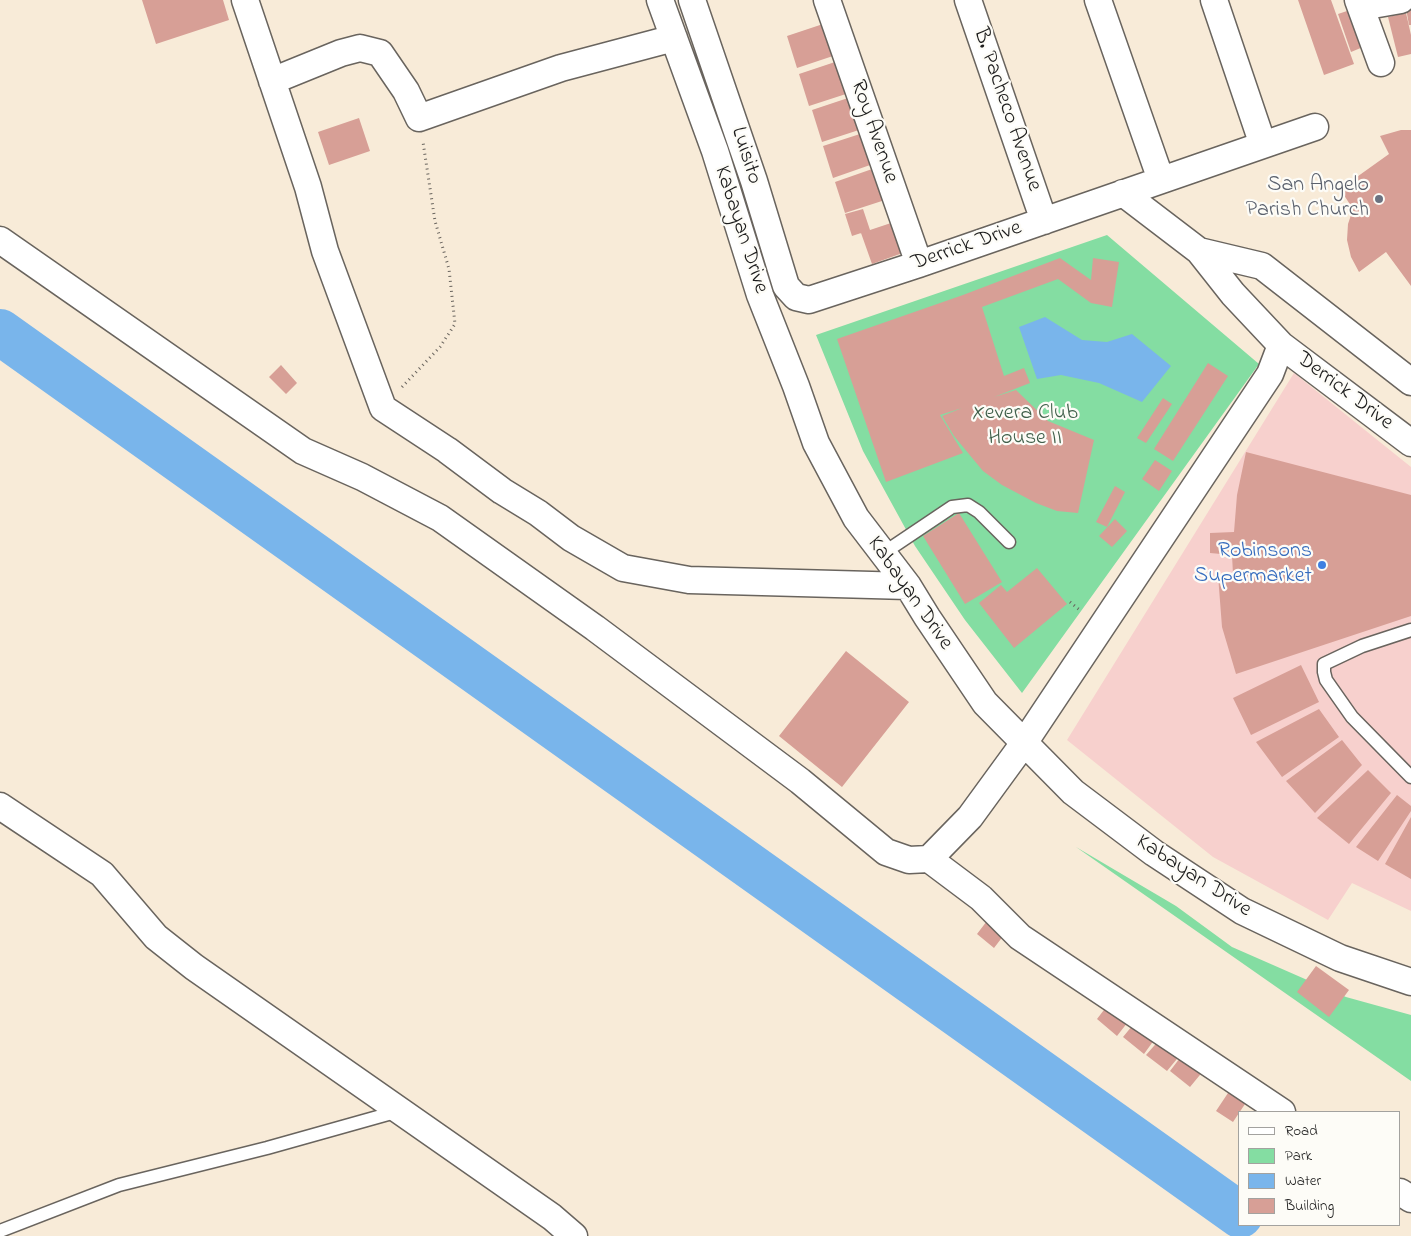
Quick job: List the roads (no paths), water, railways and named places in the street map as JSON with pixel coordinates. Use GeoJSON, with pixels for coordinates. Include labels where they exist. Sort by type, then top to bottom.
{"type":"FeatureCollection","features":[{"type":"Feature","properties":{"kind":"street"},"geometry":{"type":"LineString","coordinates":[[245,0],[308,187],[325,251],[382,408],[447,450],[502,491],[538,513],[571,538],[623,568],[689,580],[908,586]]}},
{"type":"Feature","properties":{"kind":"street","name":"Kabayan Drive"},"geometry":{"type":"LineString","coordinates":[[660,0],[714,151],[760,295],[816,443],[856,518],[908,586],[985,703],[1073,792],[1154,853],[1242,911],[1340,958],[1411,982]]}},
{"type":"Feature","properties":{"kind":"street","name":"Luisito"},"geometry":{"type":"LineString","coordinates":[[692,0],[754,181],[786,286],[796,297],[809,300]]}},
{"type":"Feature","properties":{"kind":"street","name":"Roy Avenue"},"geometry":{"type":"LineString","coordinates":[[827,0],[919,264]]}},
{"type":"Feature","properties":{"kind":"street","name":"B. Pacheco Avenue"},"geometry":{"type":"LineString","coordinates":[[968,0],[1044,221]]}},
{"type":"Feature","properties":{"kind":"street"},"geometry":{"type":"LineString","coordinates":[[1098,0],[1162,180]]}},
{"type":"Feature","properties":{"kind":"street"},"geometry":{"type":"LineString","coordinates":[[1214,0],[1263,145]]}},
{"type":"Feature","properties":{"kind":"street"},"geometry":{"type":"LineString","coordinates":[[1381,63],[1360,4],[1401,0]]}},
{"type":"Feature","properties":{"kind":"street"},"geometry":{"type":"LineString","coordinates":[[272,81],[350,50],[360,48],[380,53],[406,91],[419,118],[561,68],[674,38]]}},
{"type":"Feature","properties":{"kind":"street","name":"Derrick Drive"},"geometry":{"type":"LineString","coordinates":[[809,300],[919,264],[1315,127]]}},
{"type":"Feature","properties":{"kind":"street","name":"Derrick Drive"},"geometry":{"type":"LineString","coordinates":[[1123,193],[1199,251],[1233,294],[1281,345],[1411,443]]}},
{"type":"Feature","properties":{"kind":"street"},"geometry":{"type":"LineString","coordinates":[[0,240],[303,451],[362,477],[440,518],[595,628],[761,751],[886,852],[909,860],[929,859],[981,898],[1020,937],[1281,1111]]}},
{"type":"Feature","properties":{"kind":"street","name":"Derrick Drive"},"geometry":{"type":"LineString","coordinates":[[1199,251],[1262,266],[1407,372]]}},
{"type":"Feature","properties":{"kind":"street"},"geometry":{"type":"LineString","coordinates":[[929,859],[970,817],[1024,743],[1270,374],[1281,345]]}},
{"type":"Feature","properties":{"kind":"street"},"geometry":{"type":"LineString","coordinates":[[0,806],[102,874],[156,937],[194,967],[552,1217],[574,1236]]}},
{"type":"Feature","properties":{"kind":"lane"},"geometry":{"type":"LineString","coordinates":[[882,554],[952,506],[968,505],[979,512],[1009,542]]}},
{"type":"Feature","properties":{"kind":"lane"},"geometry":{"type":"LineString","coordinates":[[1411,630],[1362,646],[1324,664],[1326,680],[1352,717],[1411,777]]}},
{"type":"Feature","properties":{"kind":"lane"},"geometry":{"type":"LineString","coordinates":[[0,1231],[119,1185],[266,1148],[399,1111]]}},
{"type":"Feature","properties":{"kind":"water"},"geometry":{"type":"Polygon","coordinates":[[[1045,317],[1082,340],[1107,342],[1132,334],[1171,366],[1142,402],[1099,383],[1061,375],[1037,379],[1019,327],[1045,317]]]}},
{"type":"Feature","properties":{"kind":"waterway"},"geometry":{"type":"LineString","coordinates":[[0,332],[1238,1214]]}},
{"type":"Feature","properties":{"kind":"place","name":"San Angelo Parish Church"},"geometry":{"type":"Point","coordinates":[1379,199]}},
{"type":"Feature","properties":{"kind":"place","name":"Robinsons Supermarket"},"geometry":{"type":"Point","coordinates":[1322,565]}},
{"type":"Feature","properties":{"kind":"park label","name":"Xevera Club House II"},"geometry":{"type":"Point","coordinates":[1025,426]}}]}
